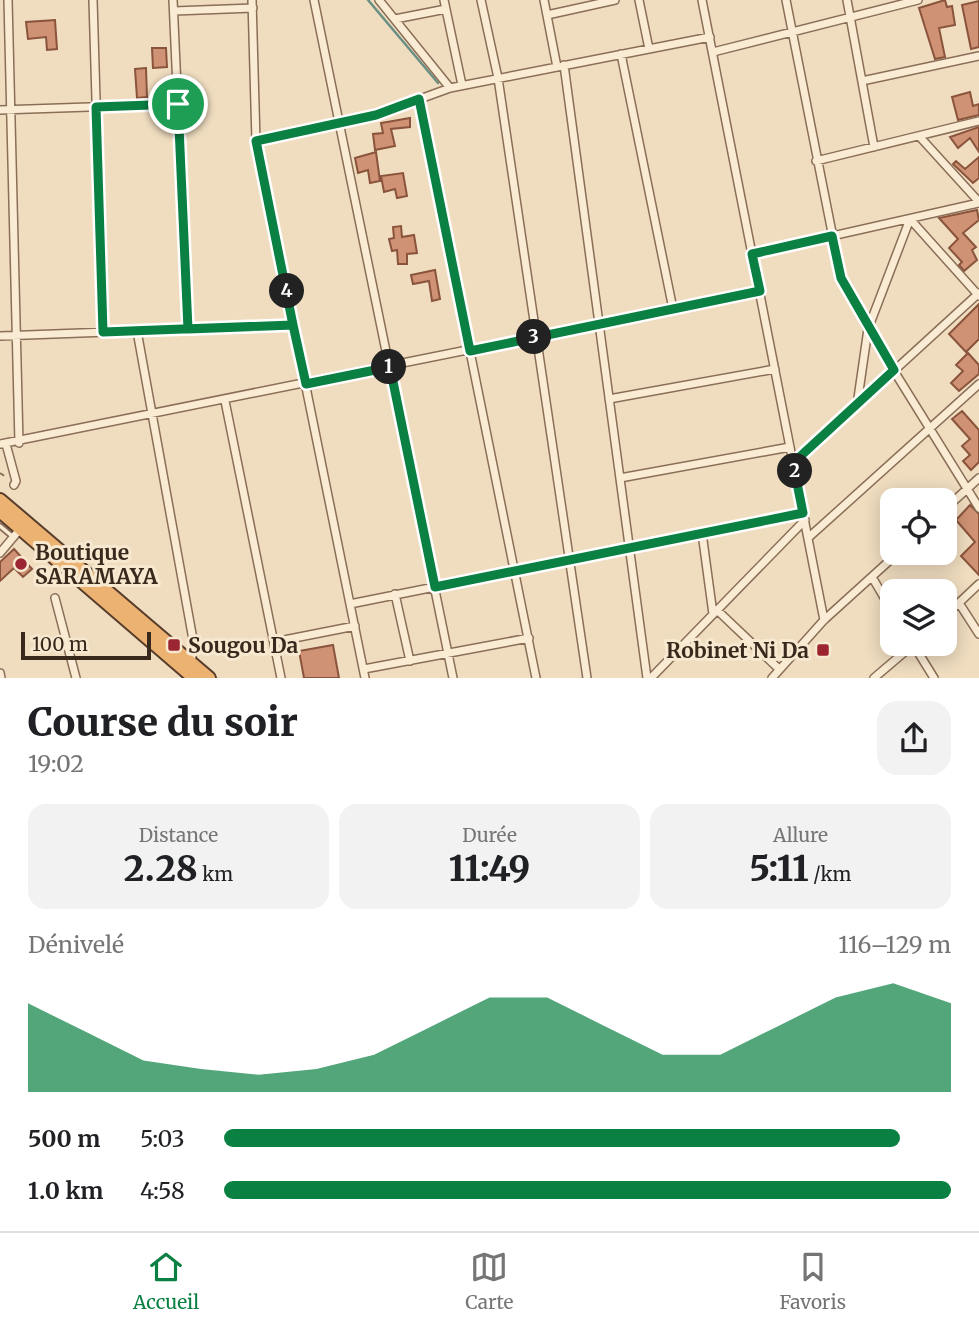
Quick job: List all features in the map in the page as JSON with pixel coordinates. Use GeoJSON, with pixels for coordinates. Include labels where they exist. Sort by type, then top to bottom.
{"type":"FeatureCollection","features":[{"type":"Feature","properties":{"kind":"highway"},"geometry":{"type":"LineString","coordinates":[[0,500],[188,673]]}},
{"type":"Feature","properties":{"kind":"highway"},"geometry":{"type":"LineString","coordinates":[[0,511],[17,533],[188,673],[209,678]]}},
{"type":"Feature","properties":{"kind":"street"},"geometry":{"type":"LineString","coordinates":[[8,0],[19,443]]}},
{"type":"Feature","properties":{"kind":"street"},"geometry":{"type":"LineString","coordinates":[[93,0],[103,332]]}},
{"type":"Feature","properties":{"kind":"street"},"geometry":{"type":"LineString","coordinates":[[173,0],[188,329]]}},
{"type":"Feature","properties":{"kind":"street"},"geometry":{"type":"LineString","coordinates":[[314,0],[453,678]]}},
{"type":"Feature","properties":{"kind":"street"},"geometry":{"type":"LineString","coordinates":[[379,0],[450,88]]}},
{"type":"Feature","properties":{"kind":"street"},"geometry":{"type":"LineString","coordinates":[[444,0],[462,85]]}},
{"type":"Feature","properties":{"kind":"street"},"geometry":{"type":"LineString","coordinates":[[481,0],[498,79],[587,678]]}},
{"type":"Feature","properties":{"kind":"street"},"geometry":{"type":"LineString","coordinates":[[544,0],[561,66],[649,678]]}},
{"type":"Feature","properties":{"kind":"street"},"geometry":{"type":"LineString","coordinates":[[547,15],[615,0]]}},
{"type":"Feature","properties":{"kind":"street"},"geometry":{"type":"LineString","coordinates":[[639,0],[649,49]]}},
{"type":"Feature","properties":{"kind":"street"},"geometry":{"type":"LineString","coordinates":[[702,0],[824,620]]}},
{"type":"Feature","properties":{"kind":"street"},"geometry":{"type":"LineString","coordinates":[[786,0],[841,278],[868,330],[979,508]]}},
{"type":"Feature","properties":{"kind":"street"},"geometry":{"type":"LineString","coordinates":[[847,0],[874,147]]}},
{"type":"Feature","properties":{"kind":"street"},"geometry":{"type":"LineString","coordinates":[[713,52],[914,0]]}},
{"type":"Feature","properties":{"kind":"street"},"geometry":{"type":"LineString","coordinates":[[174,11],[252,4],[256,141],[364,674],[410,661],[529,638]]}},
{"type":"Feature","properties":{"kind":"street"},"geometry":{"type":"LineString","coordinates":[[395,19],[446,9]]}},
{"type":"Feature","properties":{"kind":"street"},"geometry":{"type":"LineString","coordinates":[[256,141],[340,123],[462,85],[709,37]]}},
{"type":"Feature","properties":{"kind":"street"},"geometry":{"type":"LineString","coordinates":[[621,54],[673,309]]}},
{"type":"Feature","properties":{"kind":"street"},"geometry":{"type":"LineString","coordinates":[[862,81],[979,56]]}},
{"type":"Feature","properties":{"kind":"street"},"geometry":{"type":"LineString","coordinates":[[419,99],[536,678]]}},
{"type":"Feature","properties":{"kind":"street"},"geometry":{"type":"LineString","coordinates":[[0,110],[178,104]]}},
{"type":"Feature","properties":{"kind":"street"},"geometry":{"type":"LineString","coordinates":[[816,161],[979,121]]}},
{"type":"Feature","properties":{"kind":"street"},"geometry":{"type":"LineString","coordinates":[[752,254],[979,202],[919,136]]}},
{"type":"Feature","properties":{"kind":"street"},"geometry":{"type":"LineString","coordinates":[[793,463],[979,294],[911,219]]}},
{"type":"Feature","properties":{"kind":"street"},"geometry":{"type":"LineString","coordinates":[[857,405],[868,330],[911,219]]}},
{"type":"Feature","properties":{"kind":"street"},"geometry":{"type":"LineString","coordinates":[[14,485],[16,481],[3,444],[19,443],[760,291]]}},
{"type":"Feature","properties":{"kind":"street"},"geometry":{"type":"LineString","coordinates":[[0,336],[293,325]]}},
{"type":"Feature","properties":{"kind":"street"},"geometry":{"type":"LineString","coordinates":[[137,331],[194,645],[188,673]]}},
{"type":"Feature","properties":{"kind":"street"},"geometry":{"type":"LineString","coordinates":[[609,399],[775,369]]}},
{"type":"Feature","properties":{"kind":"street"},"geometry":{"type":"LineString","coordinates":[[808,538],[979,384]]}},
{"type":"Feature","properties":{"kind":"street"},"geometry":{"type":"LineString","coordinates":[[225,401],[281,678]]}},
{"type":"Feature","properties":{"kind":"street"},"geometry":{"type":"LineString","coordinates":[[620,478],[790,447]]}},
{"type":"Feature","properties":{"kind":"street"},"geometry":{"type":"LineString","coordinates":[[957,498],[979,478]]}},
{"type":"Feature","properties":{"kind":"street"},"geometry":{"type":"LineString","coordinates":[[350,604],[702,533],[804,517]]}},
{"type":"Feature","properties":{"kind":"street"},"geometry":{"type":"LineString","coordinates":[[649,678],[804,517]]}},
{"type":"Feature","properties":{"kind":"street"},"geometry":{"type":"LineString","coordinates":[[0,553],[17,533]]}},
{"type":"Feature","properties":{"kind":"street"},"geometry":{"type":"LineString","coordinates":[[702,533],[715,612],[779,669]]}},
{"type":"Feature","properties":{"kind":"street"},"geometry":{"type":"LineString","coordinates":[[772,678],[824,620],[885,565]]}},
{"type":"Feature","properties":{"kind":"street"},"geometry":{"type":"LineString","coordinates":[[872,577],[880,591]]}},
{"type":"Feature","properties":{"kind":"street"},"geometry":{"type":"LineString","coordinates":[[979,584],[959,603],[979,634]]}},
{"type":"Feature","properties":{"kind":"street"},"geometry":{"type":"LineString","coordinates":[[395,594],[410,661]]}},
{"type":"Feature","properties":{"kind":"street"},"geometry":{"type":"LineString","coordinates":[[55,598],[76,678]]}},
{"type":"Feature","properties":{"kind":"street"},"geometry":{"type":"LineString","coordinates":[[275,642],[355,626]]}},
{"type":"Feature","properties":{"kind":"street"},"geometry":{"type":"LineString","coordinates":[[874,678],[899,656]]}},
{"type":"Feature","properties":{"kind":"street"},"geometry":{"type":"LineString","coordinates":[[920,656],[934,678]]}},
{"type":"Feature","properties":{"kind":"lane"},"geometry":{"type":"LineString","coordinates":[[0,526],[17,533]]}},
{"type":"Feature","properties":{"kind":"building"},"geometry":{"type":"Polygon","coordinates":[[[945,0],[947,7],[952,6],[955,25],[939,28],[945,57],[935,59],[919,8],[945,0]]]}},
{"type":"Feature","properties":{"kind":"building"},"geometry":{"type":"Polygon","coordinates":[[[979,1],[979,47],[971,49],[962,5],[979,1]]]}},
{"type":"Feature","properties":{"kind":"building"},"geometry":{"type":"Polygon","coordinates":[[[55,20],[57,49],[47,50],[46,37],[28,39],[26,22],[55,20]]]}},
{"type":"Feature","properties":{"kind":"building"},"geometry":{"type":"Polygon","coordinates":[[[152,48],[166,48],[167,67],[153,68],[152,48]]]}},
{"type":"Feature","properties":{"kind":"building"},"geometry":{"type":"Polygon","coordinates":[[[146,68],[147,97],[137,98],[135,69],[146,68]]]}},
{"type":"Feature","properties":{"kind":"building"},"geometry":{"type":"Polygon","coordinates":[[[970,92],[973,106],[979,104],[979,115],[958,120],[952,97],[970,92]]]}},
{"type":"Feature","properties":{"kind":"building"},"geometry":{"type":"Polygon","coordinates":[[[410,118],[410,127],[391,129],[395,146],[375,150],[373,134],[383,133],[381,123],[410,118]]]}},
{"type":"Feature","properties":{"kind":"building"},"geometry":{"type":"Polygon","coordinates":[[[979,127],[979,152],[970,138],[958,148],[950,137],[979,127]]]}},
{"type":"Feature","properties":{"kind":"building"},"geometry":{"type":"Polygon","coordinates":[[[376,152],[380,181],[370,183],[368,170],[358,173],[355,158],[376,152]]]}},
{"type":"Feature","properties":{"kind":"building"},"geometry":{"type":"Polygon","coordinates":[[[979,157],[979,178],[973,183],[953,164],[956,161],[965,169],[979,157]]]}},
{"type":"Feature","properties":{"kind":"building"},"geometry":{"type":"Polygon","coordinates":[[[403,173],[407,196],[397,198],[395,189],[384,192],[381,176],[403,173]]]}},
{"type":"Feature","properties":{"kind":"building"},"geometry":{"type":"Polygon","coordinates":[[[977,210],[979,220],[963,233],[976,247],[972,250],[977,260],[964,271],[959,265],[962,262],[949,248],[958,239],[939,218],[977,210]]]}},
{"type":"Feature","properties":{"kind":"building"},"geometry":{"type":"Polygon","coordinates":[[[401,226],[402,237],[414,235],[417,253],[407,254],[407,264],[398,264],[397,250],[392,251],[389,239],[394,238],[393,227],[401,226]]]}},
{"type":"Feature","properties":{"kind":"building"},"geometry":{"type":"Polygon","coordinates":[[[435,270],[440,299],[432,301],[429,281],[413,284],[411,275],[435,270]]]}},
{"type":"Feature","properties":{"kind":"building"},"geometry":{"type":"Polygon","coordinates":[[[979,304],[979,339],[966,352],[949,334],[979,304]]]}},
{"type":"Feature","properties":{"kind":"building"},"geometry":{"type":"Polygon","coordinates":[[[968,353],[979,365],[979,374],[959,391],[951,383],[963,371],[956,365],[968,353]]]}},
{"type":"Feature","properties":{"kind":"building"},"geometry":{"type":"Polygon","coordinates":[[[962,411],[979,430],[979,462],[971,470],[963,461],[970,455],[962,446],[970,439],[952,419],[962,411]]]}},
{"type":"Feature","properties":{"kind":"building"},"geometry":{"type":"Polygon","coordinates":[[[970,505],[979,514],[979,575],[961,556],[975,542],[957,519],[970,505]]]}},
{"type":"Feature","properties":{"kind":"building"},"geometry":{"type":"Polygon","coordinates":[[[14,549],[32,569],[23,577],[14,568],[0,581],[0,562],[14,549]]]}},
{"type":"Feature","properties":{"kind":"building"},"geometry":{"type":"Polygon","coordinates":[[[333,645],[339,678],[304,678],[299,651],[333,645]]]}},
{"type":"Feature","properties":{"kind":"waterway"},"geometry":{"type":"LineString","coordinates":[[368,0],[438,83]]}},
{"type":"Feature","properties":{"kind":"place","name":"Boutique SARAMAYA"},"geometry":{"type":"Point","coordinates":[21,564]}},
{"type":"Feature","properties":{"kind":"place","name":"Sougou Da"},"geometry":{"type":"Point","coordinates":[174,645]}},
{"type":"Feature","properties":{"kind":"place","name":"Robinet Ni Da"},"geometry":{"type":"Point","coordinates":[823,650]}},
{"type":"Feature","properties":{"kind":"route"},"geometry":{"type":"LineString","coordinates":[[178,104],[96,107],[103,332],[293,325],[306,384],[390,367],[435,587],[803,513],[793,463],[894,370],[868,330],[841,278],[832,236],[752,254],[760,291],[470,351],[419,99],[376,115],[256,141],[293,325],[188,329],[178,104]]}}]}
